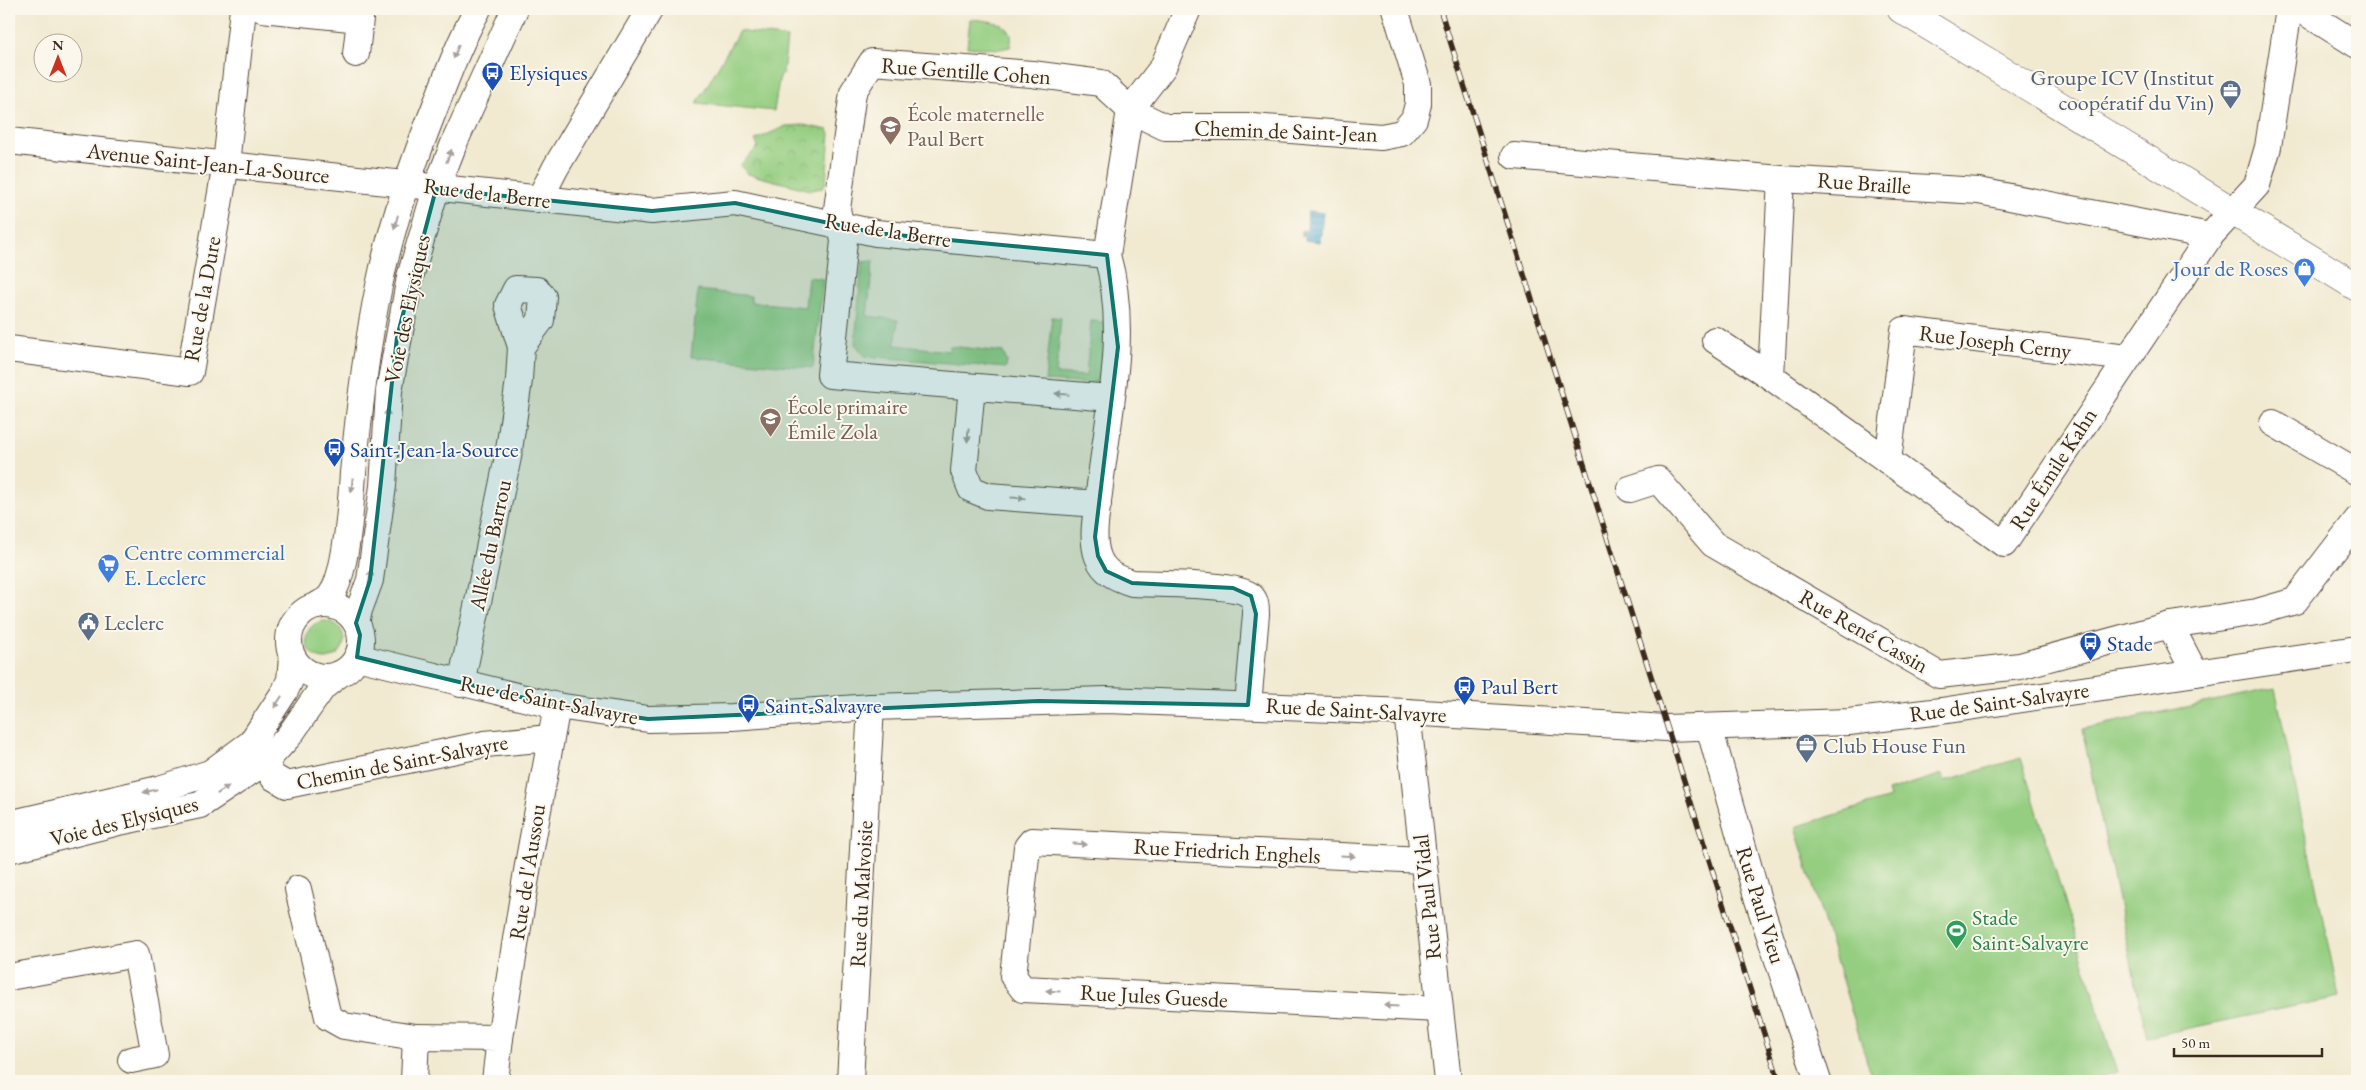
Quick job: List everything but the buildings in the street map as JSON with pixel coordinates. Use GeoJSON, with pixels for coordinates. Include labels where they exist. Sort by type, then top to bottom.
{"type":"FeatureCollection","features":[{"type":"Feature","properties":{"kind":"main road"},"geometry":{"type":"LineString","coordinates":[[1901,9],[2357,287]]}},
{"type":"Feature","properties":{"kind":"street"},"geometry":{"type":"LineString","coordinates":[[226,164],[243,9]]}},
{"type":"Feature","properties":{"kind":"street"},"geometry":{"type":"LineString","coordinates":[[262,9],[360,19],[356,54]]}},
{"type":"Feature","properties":{"kind":"street","name":"Voie des Elysiques"},"geometry":{"type":"LineString","coordinates":[[316,606],[330,597],[340,572],[352,493],[366,358],[379,285],[407,184],[462,37],[478,9]]}},
{"type":"Feature","properties":{"kind":"street","name":"Voie des Elysiques"},"geometry":{"type":"LineString","coordinates":[[356,624],[372,571],[383,486],[389,391],[397,337],[410,277],[436,189],[465,118],[515,9]]}},
{"type":"Feature","properties":{"kind":"street"},"geometry":{"type":"LineString","coordinates":[[539,200],[556,167],[650,9]]}},
{"type":"Feature","properties":{"kind":"street"},"geometry":{"type":"LineString","coordinates":[[1188,9],[1163,67],[1130,110],[1107,255],[1112,272],[1118,347],[1095,537],[1098,556],[1106,571],[1118,579],[1132,583],[1233,588],[1251,596],[1256,604],[1256,614],[1248,706]]}},
{"type":"Feature","properties":{"kind":"street","name":"Chemin de Saint-Jean"},"geometry":{"type":"LineString","coordinates":[[1130,110],[1166,127],[1253,127],[1381,137],[1402,133],[1414,119],[1418,104],[1418,84],[1395,9]]}},
{"type":"Feature","properties":{"kind":"street","name":"Rue Émile Kahn"},"geometry":{"type":"LineString","coordinates":[[1715,340],[1771,377],[2004,544],[2210,236],[2257,185],[2268,147],[2289,9]]}},
{"type":"Feature","properties":{"kind":"street"},"geometry":{"type":"LineString","coordinates":[[2300,9],[2357,45]]}},
{"type":"Feature","properties":{"kind":"street","name":"Rue Gentille Cohen"},"geometry":{"type":"LineString","coordinates":[[842,227],[837,209],[853,92],[872,62],[1032,74],[1101,83],[1130,110]]}},
{"type":"Feature","properties":{"kind":"street","name":"Avenue Saint-Jean-La-Source"},"geometry":{"type":"LineString","coordinates":[[9,141],[226,164],[270,171],[407,184]]}},
{"type":"Feature","properties":{"kind":"street","name":"Rue Braille"},"geometry":{"type":"LineString","coordinates":[[1514,156],[1782,179],[1980,191],[2210,236]]}},
{"type":"Feature","properties":{"kind":"street","name":"Rue de la Dure"},"geometry":{"type":"LineString","coordinates":[[9,350],[190,372],[226,164]]}},
{"type":"Feature","properties":{"kind":"street"},"geometry":{"type":"LineString","coordinates":[[1771,377],[1782,179]]}},
{"type":"Feature","properties":{"kind":"street","name":"Rue de la Berre"},"geometry":{"type":"LineString","coordinates":[[407,184],[436,189],[652,211],[735,203],[813,218],[842,227],[911,237],[1107,255]]}},
{"type":"Feature","properties":{"kind":"street"},"geometry":{"type":"LineString","coordinates":[[842,227],[844,241],[830,375],[1111,398]]}},
{"type":"Feature","properties":{"kind":"street","name":"Rue Joseph Cerny"},"geometry":{"type":"LineString","coordinates":[[1888,461],[1904,330],[2127,358]]}},
{"type":"Feature","properties":{"kind":"street","name":"Allée du Barrou"},"geometry":{"type":"LineString","coordinates":[[461,684],[508,458],[519,380],[521,347]]}},
{"type":"Feature","properties":{"kind":"street"},"geometry":{"type":"LineString","coordinates":[[972,387],[964,471],[970,489],[988,496],[1098,504]]}},
{"type":"Feature","properties":{"kind":"street"},"geometry":{"type":"LineString","coordinates":[[2273,423],[2357,472]]}},
{"type":"Feature","properties":{"kind":"street","name":"Rue René Cassin"},"geometry":{"type":"LineString","coordinates":[[1630,490],[1658,480],[1713,544],[1939,675],[2020,666],[2170,625]]}},
{"type":"Feature","properties":{"kind":"street"},"geometry":{"type":"LineString","coordinates":[[2195,673],[2170,625],[2257,612],[2295,601],[2357,520]]}},
{"type":"Feature","properties":{"kind":"street"},"geometry":{"type":"LineString","coordinates":[[316,606],[338,608],[349,615],[356,624],[360,635],[360,650],[357,658],[347,670],[338,675],[318,676],[306,672],[292,657],[289,645],[292,625],[298,617],[316,606]]}},
{"type":"Feature","properties":{"kind":"street","name":"Rue de Saint-Salvayre"},"geometry":{"type":"LineString","coordinates":[[357,658],[557,706],[648,719],[674,720],[871,708],[1107,700],[1407,712],[1666,728],[1858,721],[1941,711],[2357,649]]}},
{"type":"Feature","properties":{"kind":"street","name":"Voie des Elysiques"},"geometry":{"type":"LineString","coordinates":[[9,824],[159,789],[210,773],[251,743],[285,691],[290,680],[292,657]]}},
{"type":"Feature","properties":{"kind":"street","name":"Voie des Elysiques"},"geometry":{"type":"LineString","coordinates":[[9,850],[119,822],[200,805],[265,762],[289,736],[324,686],[338,675]]}},
{"type":"Feature","properties":{"kind":"street","name":"Rue de l'Aussou"},"geometry":{"type":"LineString","coordinates":[[495,1081],[500,1038],[557,706]]}},
{"type":"Feature","properties":{"kind":"street","name":"Rue du Malvoisie"},"geometry":{"type":"LineString","coordinates":[[850,1081],[871,708]]}},
{"type":"Feature","properties":{"kind":"street","name":"Rue Paul Vidal"},"geometry":{"type":"LineString","coordinates":[[1407,712],[1448,1081]]}},
{"type":"Feature","properties":{"kind":"street","name":"Rue Paul Vieu"},"geometry":{"type":"LineString","coordinates":[[1709,727],[1758,900],[1818,1081]]}},
{"type":"Feature","properties":{"kind":"street","name":"Chemin de Saint-Salvayre"},"geometry":{"type":"LineString","coordinates":[[265,762],[273,777],[287,785],[485,744],[550,738]]}},
{"type":"Feature","properties":{"kind":"street","name":"Rue Friedrich Enghels"},"geometry":{"type":"LineString","coordinates":[[1032,842],[1423,860]]}},
{"type":"Feature","properties":{"kind":"street","name":"Rue Jules Guesde"},"geometry":{"type":"LineString","coordinates":[[1032,842],[1027,847],[1013,976],[1023,990],[1439,1009]]}},
{"type":"Feature","properties":{"kind":"street"},"geometry":{"type":"LineString","coordinates":[[298,888],[328,1017],[344,1026],[416,1037],[500,1038]]}},
{"type":"Feature","properties":{"kind":"street"},"geometry":{"type":"LineString","coordinates":[[9,977],[136,954],[155,1055],[131,1060]]}},
{"type":"Feature","properties":{"kind":"street"},"geometry":{"type":"LineString","coordinates":[[414,1081],[416,1037]]}},
{"type":"Feature","properties":{"kind":"highlighted area"},"geometry":{"type":"Polygon","coordinates":[[[436,189],[652,211],[735,203],[876,233],[1107,255],[1118,347],[1095,537],[1098,556],[1106,571],[1132,583],[1233,588],[1251,596],[1256,614],[1248,705],[1039,701],[648,719],[557,706],[357,657],[360,635],[356,623],[370,580],[397,337],[436,189]]]}},
{"type":"Feature","properties":{"kind":"green space"},"geometry":{"type":"Polygon","coordinates":[[[970,19],[993,22],[1006,27],[1010,32],[1010,47],[1000,49],[967,47],[970,19]]]}},
{"type":"Feature","properties":{"kind":"green space"},"geometry":{"type":"Polygon","coordinates":[[[739,31],[787,38],[783,74],[780,74],[774,111],[697,103],[739,31]]]}},
{"type":"Feature","properties":{"kind":"green space"},"geometry":{"type":"Polygon","coordinates":[[[804,125],[828,130],[830,134],[826,181],[823,188],[810,190],[748,174],[740,165],[758,147],[755,140],[786,126],[804,125]]]}},
{"type":"Feature","properties":{"kind":"green space"},"geometry":{"type":"Polygon","coordinates":[[[873,261],[867,316],[898,320],[895,345],[949,351],[950,346],[1003,352],[1007,362],[1006,368],[865,356],[855,344],[862,262],[873,261]]]}},
{"type":"Feature","properties":{"kind":"green space"},"geometry":{"type":"Polygon","coordinates":[[[808,277],[823,279],[813,368],[691,357],[698,290],[751,296],[751,302],[805,307],[808,277]]]}},
{"type":"Feature","properties":{"kind":"green space"},"geometry":{"type":"Polygon","coordinates":[[[1052,317],[1061,318],[1056,374],[1086,376],[1091,321],[1105,322],[1100,378],[1092,384],[1045,381],[1052,317]]]}},
{"type":"Feature","properties":{"kind":"green space"},"geometry":{"type":"Polygon","coordinates":[[[325,621],[338,627],[344,640],[338,653],[325,659],[312,653],[306,640],[312,627],[325,621]]]}},
{"type":"Feature","properties":{"kind":"green space","name":"Stade Saint-Salvayre"},"geometry":{"type":"Polygon","coordinates":[[[2275,688],[2339,997],[2147,1037],[2082,729],[2275,688]]]}},
{"type":"Feature","properties":{"kind":"green space","name":"Stade Saint-Salvayre"},"geometry":{"type":"Polygon","coordinates":[[[2021,758],[2117,1072],[2088,1081],[1873,1081],[1795,827],[1890,798],[1888,791],[1942,774],[1944,781],[2021,758]]]}},
{"type":"Feature","properties":{"kind":"water"},"geometry":{"type":"Polygon","coordinates":[[[1308,211],[1323,213],[1320,242],[1305,240],[1305,237],[1301,236],[1302,230],[1307,231],[1308,211]]]}},
{"type":"Feature","properties":{"kind":"railway"},"geometry":{"type":"LineString","coordinates":[[1440,9],[1779,1081]]}},
{"type":"Feature","properties":{"kind":"place","name":"Elysiques"},"geometry":{"type":"Point","coordinates":[493,91]}},
{"type":"Feature","properties":{"kind":"place","name":"Groupe ICV (Institut coopératif du Vin)"},"geometry":{"type":"Point","coordinates":[2230,109]}},
{"type":"Feature","properties":{"kind":"place","name":"École maternelle Paul Bert"},"geometry":{"type":"Point","coordinates":[891,145]}},
{"type":"Feature","properties":{"kind":"place","name":"Jour de Roses"},"geometry":{"type":"Point","coordinates":[2304,287]}},
{"type":"Feature","properties":{"kind":"place","name":"École primaire Émile Zola"},"geometry":{"type":"Point","coordinates":[771,438]}},
{"type":"Feature","properties":{"kind":"place","name":"Saint-Jean-la-Source"},"geometry":{"type":"Point","coordinates":[334,468]}},
{"type":"Feature","properties":{"kind":"place","name":"Centre commercial E. Leclerc"},"geometry":{"type":"Point","coordinates":[108,584]}},
{"type":"Feature","properties":{"kind":"place","name":"Leclerc"},"geometry":{"type":"Point","coordinates":[88,641]}},
{"type":"Feature","properties":{"kind":"place","name":"Stade"},"geometry":{"type":"Point","coordinates":[2091,662]}},
{"type":"Feature","properties":{"kind":"place","name":"Paul Bert"},"geometry":{"type":"Point","coordinates":[1465,705]}},
{"type":"Feature","properties":{"kind":"place","name":"Saint-Salvayre"},"geometry":{"type":"Point","coordinates":[749,724]}},
{"type":"Feature","properties":{"kind":"place","name":"Club House Fun"},"geometry":{"type":"Point","coordinates":[1807,764]}},
{"type":"Feature","properties":{"kind":"place","name":"Stade Saint-Salvayre"},"geometry":{"type":"Point","coordinates":[1956,949]}}]}
